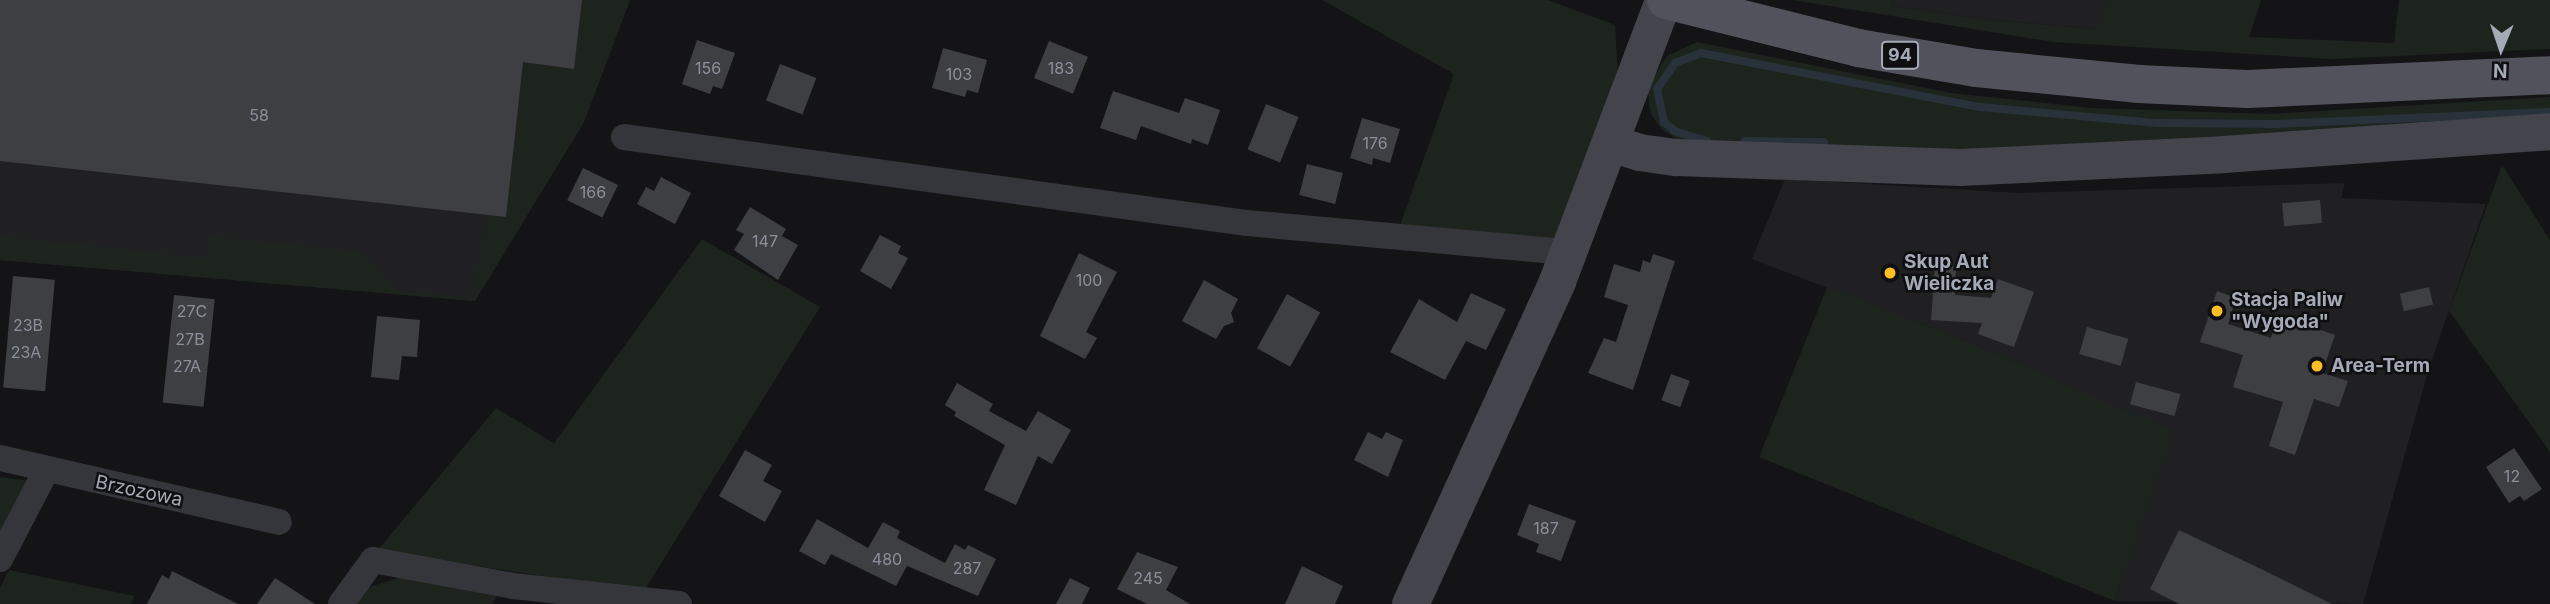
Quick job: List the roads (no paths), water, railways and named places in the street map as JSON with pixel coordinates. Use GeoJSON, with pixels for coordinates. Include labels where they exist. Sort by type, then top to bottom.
{"type":"FeatureCollection","features":[{"type":"Feature","properties":{"kind":"main road","name":"94"},"geometry":{"type":"LineString","coordinates":[[1664,0],[1858,48],[1976,68],[2139,85],[2247,89],[2550,75]]}},
{"type":"Feature","properties":{"kind":"street"},"geometry":{"type":"LineString","coordinates":[[1410,604],[1507,397],[1568,252],[1664,0]]}},
{"type":"Feature","properties":{"kind":"street"},"geometry":{"type":"LineString","coordinates":[[1610,143],[1639,152],[1687,158],[1960,167],[2171,157],[2550,131]]}},
{"type":"Feature","properties":{"kind":"street"},"geometry":{"type":"LineString","coordinates":[[624,137],[1247,223],[1568,252]]}},
{"type":"Feature","properties":{"kind":"street","name":"Brzozowa"},"geometry":{"type":"LineString","coordinates":[[0,458],[46,471],[279,522]]}},
{"type":"Feature","properties":{"kind":"street"},"geometry":{"type":"LineString","coordinates":[[0,559],[46,471]]}},
{"type":"Feature","properties":{"kind":"street"},"geometry":{"type":"LineString","coordinates":[[341,604],[373,560],[513,586],[679,604]]}},
{"type":"Feature","properties":{"kind":"waterway"},"geometry":{"type":"LineString","coordinates":[[1707,141],[1675,131],[1664,122],[1657,89],[1675,63],[1701,53],[1980,107],[2157,123],[2275,124],[2550,112]]}},
{"type":"Feature","properties":{"kind":"waterway"},"geometry":{"type":"LineString","coordinates":[[1745,141],[1824,142]]}},
{"type":"Feature","properties":{"kind":"place","name":"Skup Aut Wieliczka"},"geometry":{"type":"Point","coordinates":[1890,273]}},
{"type":"Feature","properties":{"kind":"place","name":"Stacja Paliw \"Wygoda\""},"geometry":{"type":"Point","coordinates":[2217,311]}},
{"type":"Feature","properties":{"kind":"place","name":"Area-Term"},"geometry":{"type":"Point","coordinates":[2317,366]}}]}
